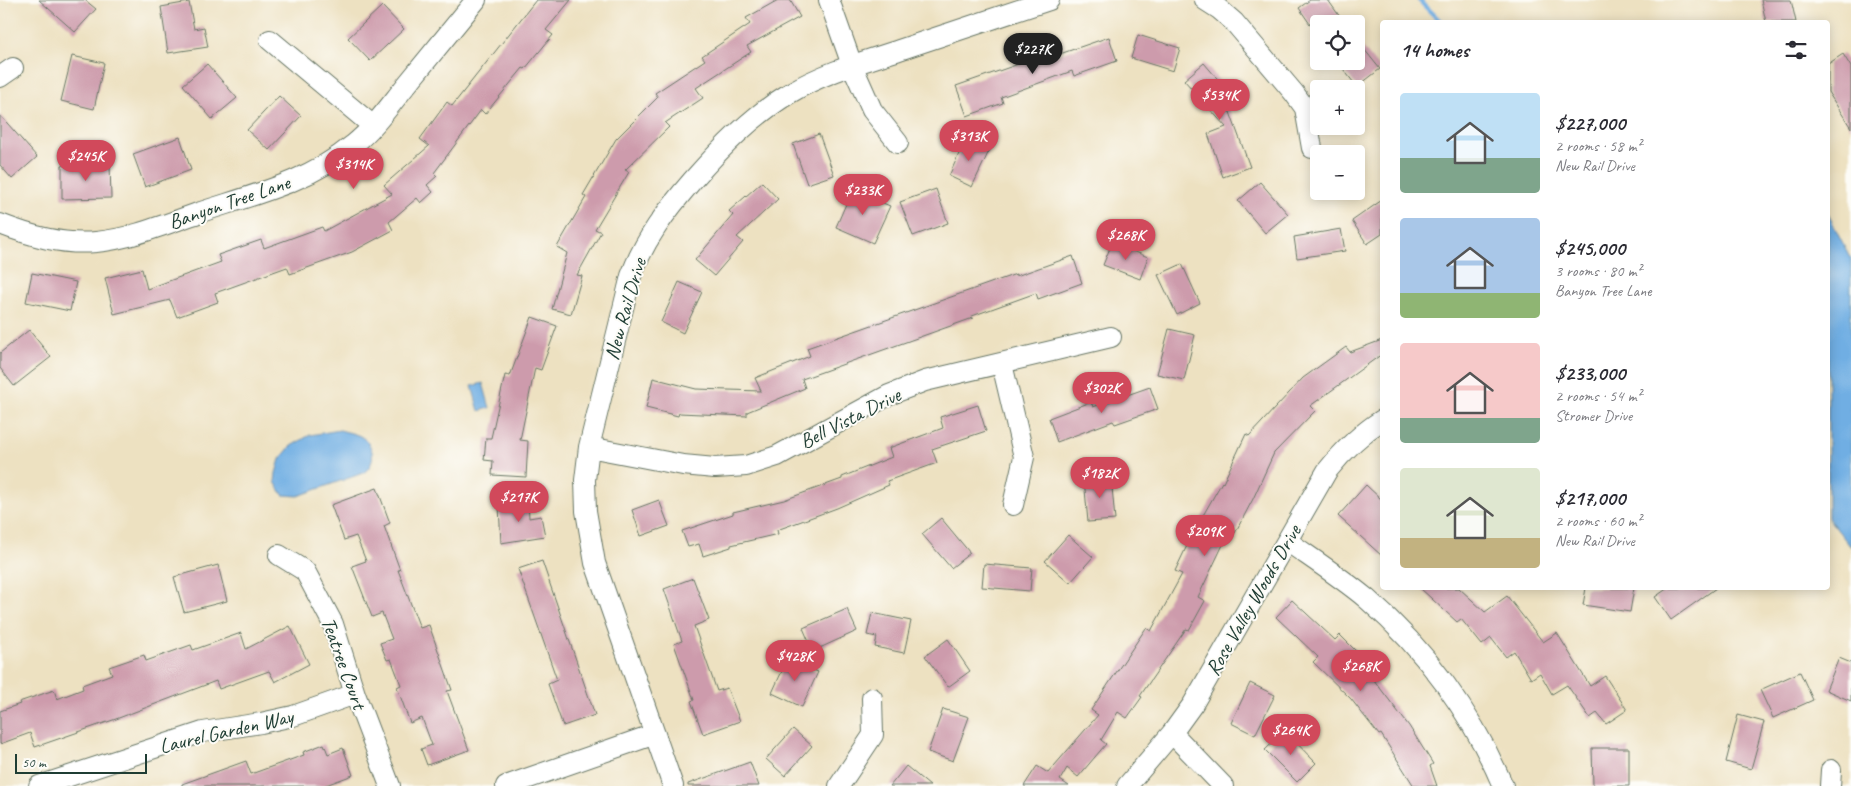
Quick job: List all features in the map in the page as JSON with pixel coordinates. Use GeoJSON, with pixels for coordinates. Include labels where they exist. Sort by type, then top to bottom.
{"type":"FeatureCollection","features":[{"type":"Feature","properties":{"kind":"street","name":"Banyon Tree Lane"},"geometry":{"type":"LineString","coordinates":[[0,224],[25,234],[51,241],[96,242],[127,236],[295,181],[336,159],[373,126],[476,0]]}},
{"type":"Feature","properties":{"kind":"street"},"geometry":{"type":"LineString","coordinates":[[829,0],[852,65],[872,110],[898,143]]}},
{"type":"Feature","properties":{"kind":"street","name":"New Rail Drive"},"geometry":{"type":"LineString","coordinates":[[674,786],[593,554],[586,512],[585,480],[589,446],[631,276],[638,256],[673,203],[701,170],[732,137],[791,92],[852,65],[1049,0]]}},
{"type":"Feature","properties":{"kind":"street"},"geometry":{"type":"LineString","coordinates":[[1205,0],[1220,9],[1234,22],[1300,100],[1305,108],[1311,145]]}},
{"type":"Feature","properties":{"kind":"street"},"geometry":{"type":"LineString","coordinates":[[270,40],[373,126]]}},
{"type":"Feature","properties":{"kind":"street","name":"Bell Vista Drive"},"geometry":{"type":"LineString","coordinates":[[589,446],[683,466],[715,468],[746,466],[777,456],[889,395],[925,381],[1111,337]]}},
{"type":"Feature","properties":{"kind":"street"},"geometry":{"type":"LineString","coordinates":[[1002,364],[1024,457],[1013,505]]}},
{"type":"Feature","properties":{"kind":"street","name":"Rose Valley Woods Drive"},"geometry":{"type":"LineString","coordinates":[[1127,786],[1172,733],[1193,704],[1318,486],[1341,454],[1369,428],[1380,421]]}},
{"type":"Feature","properties":{"kind":"street"},"geometry":{"type":"LineString","coordinates":[[1287,541],[1344,580],[1366,598],[1414,645],[1454,695],[1475,729],[1503,786]]}},
{"type":"Feature","properties":{"kind":"street","name":"Teatree Court"},"geometry":{"type":"LineString","coordinates":[[279,555],[305,571],[332,624],[390,786]]}},
{"type":"Feature","properties":{"kind":"street","name":"Laurel Garden Way"},"geometry":{"type":"LineString","coordinates":[[40,786],[202,732],[293,716],[356,694]]}},
{"type":"Feature","properties":{"kind":"street"},"geometry":{"type":"LineString","coordinates":[[839,786],[873,735],[872,698]]}},
{"type":"Feature","properties":{"kind":"street"},"geometry":{"type":"LineString","coordinates":[[1172,733],[1223,786]]}},
{"type":"Feature","properties":{"kind":"street"},"geometry":{"type":"LineString","coordinates":[[506,786],[655,734]]}},
{"type":"Feature","properties":{"kind":"water"},"geometry":{"type":"Polygon","coordinates":[[[1830,218],[1851,259],[1851,547],[1830,521],[1830,218]]]}},
{"type":"Feature","properties":{"kind":"water"},"geometry":{"type":"Polygon","coordinates":[[[483,383],[490,408],[479,411],[472,386],[483,383]]]}},
{"type":"Feature","properties":{"kind":"water"},"geometry":{"type":"Polygon","coordinates":[[[340,430],[360,436],[369,444],[372,459],[368,469],[363,473],[298,496],[283,495],[275,482],[276,473],[280,459],[291,446],[310,435],[340,430]]]}},
{"type":"Feature","properties":{"kind":"building"},"geometry":{"type":"Polygon","coordinates":[[[39,0],[85,0],[96,9],[75,32],[39,0]]]}},
{"type":"Feature","properties":{"kind":"building"},"geometry":{"type":"Polygon","coordinates":[[[536,0],[571,0],[546,30],[553,35],[485,114],[481,110],[434,173],[437,176],[427,185],[433,192],[421,203],[417,198],[389,222],[393,230],[352,252],[290,274],[287,267],[215,293],[218,302],[177,317],[170,300],[114,314],[105,278],[142,269],[147,289],[221,262],[218,255],[261,240],[264,248],[322,227],[324,231],[392,194],[384,185],[429,146],[420,139],[447,102],[452,106],[536,0]]]}},
{"type":"Feature","properties":{"kind":"building"},"geometry":{"type":"Polygon","coordinates":[[[778,0],[790,0],[800,17],[747,46],[751,52],[696,88],[703,98],[665,123],[669,127],[625,170],[629,172],[595,229],[601,232],[577,275],[582,276],[571,314],[552,309],[567,253],[557,247],[586,197],[583,195],[616,139],[658,97],[655,93],[705,60],[702,56],[750,24],[746,18],[778,0]]]}},
{"type":"Feature","properties":{"kind":"building"},"geometry":{"type":"Polygon","coordinates":[[[1310,0],[1328,0],[1339,15],[1310,15],[1310,24],[1299,8],[1310,0]]]}},
{"type":"Feature","properties":{"kind":"building"},"geometry":{"type":"Polygon","coordinates":[[[1761,0],[1791,0],[1796,20],[1766,20],[1761,0]]]}},
{"type":"Feature","properties":{"kind":"building"},"geometry":{"type":"Polygon","coordinates":[[[189,2],[194,29],[204,27],[208,47],[168,53],[161,7],[189,2]]]}},
{"type":"Feature","properties":{"kind":"building"},"geometry":{"type":"Polygon","coordinates":[[[382,6],[404,29],[370,61],[348,38],[382,6]]]}},
{"type":"Feature","properties":{"kind":"building"},"geometry":{"type":"Polygon","coordinates":[[[1138,35],[1180,48],[1173,71],[1131,58],[1138,35]]]}},
{"type":"Feature","properties":{"kind":"building"},"geometry":{"type":"Polygon","coordinates":[[[1109,37],[1117,61],[1074,76],[1072,71],[1001,97],[1003,103],[967,116],[956,86],[1053,52],[1054,56],[1109,37]]]}},
{"type":"Feature","properties":{"kind":"building"},"geometry":{"type":"Polygon","coordinates":[[[1365,50],[1380,69],[1365,81],[1352,80],[1344,70],[1365,70],[1365,50]]]}},
{"type":"Feature","properties":{"kind":"building"},"geometry":{"type":"Polygon","coordinates":[[[1843,54],[1851,67],[1851,128],[1830,95],[1830,63],[1843,54]]]}},
{"type":"Feature","properties":{"kind":"building"},"geometry":{"type":"Polygon","coordinates":[[[72,56],[104,63],[94,109],[61,101],[72,56]]]}},
{"type":"Feature","properties":{"kind":"building"},"geometry":{"type":"Polygon","coordinates":[[[1204,63],[1234,98],[1227,104],[1250,167],[1223,177],[1208,134],[1226,127],[1184,80],[1204,63]]]}},
{"type":"Feature","properties":{"kind":"building"},"geometry":{"type":"Polygon","coordinates":[[[207,64],[237,98],[212,119],[183,85],[207,64]]]}},
{"type":"Feature","properties":{"kind":"building"},"geometry":{"type":"Polygon","coordinates":[[[279,96],[301,116],[269,150],[247,130],[279,96]]]}},
{"type":"Feature","properties":{"kind":"building"},"geometry":{"type":"Polygon","coordinates":[[[0,115],[37,157],[12,179],[0,165],[0,115]]]}},
{"type":"Feature","properties":{"kind":"building"},"geometry":{"type":"Polygon","coordinates":[[[819,134],[834,175],[807,184],[793,144],[819,134]]]}},
{"type":"Feature","properties":{"kind":"building"},"geometry":{"type":"Polygon","coordinates":[[[180,137],[191,170],[145,187],[133,154],[180,137]]]}},
{"type":"Feature","properties":{"kind":"building"},"geometry":{"type":"Polygon","coordinates":[[[966,138],[990,149],[972,187],[949,176],[966,138]]]}},
{"type":"Feature","properties":{"kind":"building"},"geometry":{"type":"Polygon","coordinates":[[[110,164],[111,198],[62,199],[62,165],[110,164]]]}},
{"type":"Feature","properties":{"kind":"building"},"geometry":{"type":"Polygon","coordinates":[[[762,182],[778,199],[737,237],[743,242],[714,276],[695,260],[733,215],[729,211],[762,182]]]}},
{"type":"Feature","properties":{"kind":"building"},"geometry":{"type":"Polygon","coordinates":[[[1260,182],[1288,214],[1265,233],[1238,201],[1260,182]]]}},
{"type":"Feature","properties":{"kind":"building"},"geometry":{"type":"Polygon","coordinates":[[[936,189],[948,223],[913,236],[900,202],[936,189]]]}},
{"type":"Feature","properties":{"kind":"building"},"geometry":{"type":"Polygon","coordinates":[[[852,190],[890,206],[873,243],[836,227],[852,190]]]}},
{"type":"Feature","properties":{"kind":"building"},"geometry":{"type":"Polygon","coordinates":[[[1380,201],[1380,235],[1367,244],[1352,221],[1380,201]]]}},
{"type":"Feature","properties":{"kind":"building"},"geometry":{"type":"Polygon","coordinates":[[[1341,229],[1345,251],[1297,258],[1294,237],[1341,229]]]}},
{"type":"Feature","properties":{"kind":"building"},"geometry":{"type":"Polygon","coordinates":[[[1112,243],[1148,257],[1140,279],[1103,265],[1112,243]]]}},
{"type":"Feature","properties":{"kind":"building"},"geometry":{"type":"Polygon","coordinates":[[[1073,256],[1082,283],[1038,299],[1036,293],[972,316],[973,318],[802,379],[805,388],[747,412],[747,416],[679,413],[678,416],[646,408],[653,378],[696,389],[761,391],[755,378],[810,356],[807,348],[1016,274],[1016,276],[1073,256]]]}},
{"type":"Feature","properties":{"kind":"building"},"geometry":{"type":"Polygon","coordinates":[[[1182,264],[1200,303],[1177,315],[1158,275],[1182,264]]]}},
{"type":"Feature","properties":{"kind":"building"},"geometry":{"type":"Polygon","coordinates":[[[32,273],[76,282],[70,311],[26,302],[32,273]]]}},
{"type":"Feature","properties":{"kind":"building"},"geometry":{"type":"Polygon","coordinates":[[[679,282],[702,292],[683,333],[661,322],[679,282]]]}},
{"type":"Feature","properties":{"kind":"building"},"geometry":{"type":"Polygon","coordinates":[[[532,317],[557,326],[541,370],[535,368],[520,440],[528,441],[526,477],[492,475],[493,461],[484,460],[486,438],[491,438],[505,375],[510,376],[532,317]]]}},
{"type":"Feature","properties":{"kind":"building"},"geometry":{"type":"Polygon","coordinates":[[[1169,329],[1195,335],[1184,380],[1157,374],[1169,329]]]}},
{"type":"Feature","properties":{"kind":"building"},"geometry":{"type":"Polygon","coordinates":[[[29,330],[51,357],[14,386],[0,368],[0,353],[29,330]]]}},
{"type":"Feature","properties":{"kind":"building"},"geometry":{"type":"Polygon","coordinates":[[[1380,341],[1380,355],[1310,406],[1315,411],[1274,453],[1235,533],[1230,530],[1198,597],[1205,601],[1189,630],[1186,629],[1127,718],[1118,712],[1101,740],[1106,744],[1078,777],[1067,768],[1060,780],[1069,786],[1024,786],[1037,766],[1048,773],[1098,715],[1091,710],[1146,628],[1151,631],[1182,574],[1175,571],[1193,533],[1223,483],[1246,434],[1249,436],[1303,378],[1346,347],[1350,352],[1380,341]]]}},
{"type":"Feature","properties":{"kind":"building"},"geometry":{"type":"Polygon","coordinates":[[[1150,387],[1158,409],[1115,424],[1113,421],[1057,442],[1049,418],[1091,402],[1093,407],[1150,387]]]}},
{"type":"Feature","properties":{"kind":"building"},"geometry":{"type":"Polygon","coordinates":[[[978,405],[986,431],[932,449],[937,463],[887,481],[889,485],[837,508],[777,530],[778,534],[731,545],[731,547],[703,556],[699,544],[688,547],[682,531],[733,514],[733,512],[784,500],[842,479],[842,477],[892,457],[889,448],[943,428],[940,417],[978,405]]]}},
{"type":"Feature","properties":{"kind":"building"},"geometry":{"type":"Polygon","coordinates":[[[1111,476],[1115,520],[1088,522],[1084,479],[1111,476]]]}},
{"type":"Feature","properties":{"kind":"building"},"geometry":{"type":"Polygon","coordinates":[[[1366,485],[1380,498],[1380,554],[1338,516],[1366,485]]]}},
{"type":"Feature","properties":{"kind":"building"},"geometry":{"type":"Polygon","coordinates":[[[377,488],[390,523],[384,526],[400,570],[398,570],[420,628],[429,625],[452,690],[447,691],[469,750],[427,765],[421,749],[432,745],[422,718],[410,723],[397,687],[401,685],[391,659],[387,660],[380,643],[392,639],[382,613],[372,617],[352,566],[366,561],[356,536],[344,540],[331,505],[377,488]]]}},
{"type":"Feature","properties":{"kind":"building"},"geometry":{"type":"Polygon","coordinates":[[[659,500],[669,526],[641,536],[632,510],[659,500]]]}},
{"type":"Feature","properties":{"kind":"building"},"geometry":{"type":"Polygon","coordinates":[[[528,501],[529,518],[541,516],[545,536],[501,543],[499,506],[528,501]]]}},
{"type":"Feature","properties":{"kind":"building"},"geometry":{"type":"Polygon","coordinates":[[[941,518],[970,553],[951,568],[922,534],[941,518]]]}},
{"type":"Feature","properties":{"kind":"building"},"geometry":{"type":"Polygon","coordinates":[[[1068,535],[1093,557],[1070,583],[1045,561],[1068,535]]]}},
{"type":"Feature","properties":{"kind":"building"},"geometry":{"type":"Polygon","coordinates":[[[542,561],[595,715],[563,726],[548,684],[557,680],[518,569],[542,561]]]}},
{"type":"Feature","properties":{"kind":"building"},"geometry":{"type":"Polygon","coordinates":[[[984,564],[1032,568],[1030,591],[982,587],[984,564]]]}},
{"type":"Feature","properties":{"kind":"building"},"geometry":{"type":"Polygon","coordinates":[[[218,565],[227,601],[184,612],[174,577],[218,565]]]}},
{"type":"Feature","properties":{"kind":"building"},"geometry":{"type":"Polygon","coordinates":[[[693,578],[709,620],[694,626],[717,691],[727,688],[740,721],[703,734],[691,701],[694,700],[674,644],[682,641],[664,589],[693,578]]]}},
{"type":"Feature","properties":{"kind":"building"},"geometry":{"type":"Polygon","coordinates":[[[1422,590],[1461,590],[1485,612],[1507,596],[1543,642],[1557,633],[1590,686],[1605,676],[1627,710],[1606,724],[1597,713],[1590,718],[1567,685],[1552,694],[1540,673],[1531,679],[1514,651],[1506,657],[1491,638],[1482,645],[1461,619],[1457,622],[1422,590]]]}},
{"type":"Feature","properties":{"kind":"building"},"geometry":{"type":"Polygon","coordinates":[[[1586,590],[1634,590],[1630,612],[1583,605],[1586,590]]]}},
{"type":"Feature","properties":{"kind":"building"},"geometry":{"type":"Polygon","coordinates":[[[1665,590],[1713,590],[1671,620],[1655,597],[1665,590]]]}},
{"type":"Feature","properties":{"kind":"building"},"geometry":{"type":"Polygon","coordinates":[[[1292,600],[1335,640],[1340,635],[1368,663],[1364,667],[1409,726],[1433,764],[1430,766],[1437,786],[1414,786],[1381,734],[1379,735],[1351,699],[1313,662],[1318,657],[1276,617],[1292,600]]]}},
{"type":"Feature","properties":{"kind":"building"},"geometry":{"type":"Polygon","coordinates":[[[847,609],[857,631],[813,651],[803,628],[847,609]]]}},
{"type":"Feature","properties":{"kind":"building"},"geometry":{"type":"Polygon","coordinates":[[[872,613],[911,621],[904,653],[875,647],[877,637],[867,635],[872,613]]]}},
{"type":"Feature","properties":{"kind":"building"},"geometry":{"type":"Polygon","coordinates":[[[290,626],[309,664],[275,682],[269,671],[219,689],[216,681],[35,747],[30,733],[0,744],[0,711],[20,704],[19,702],[54,690],[57,699],[83,689],[82,685],[112,674],[109,667],[144,655],[146,661],[191,645],[193,650],[241,633],[246,649],[290,626]]]}},
{"type":"Feature","properties":{"kind":"building"},"geometry":{"type":"Polygon","coordinates":[[[948,639],[970,671],[948,687],[925,656],[948,639]]]}},
{"type":"Feature","properties":{"kind":"building"},"geometry":{"type":"Polygon","coordinates":[[[788,658],[818,672],[802,707],[772,693],[788,658]]]}},
{"type":"Feature","properties":{"kind":"building"},"geometry":{"type":"Polygon","coordinates":[[[1839,658],[1851,663],[1851,701],[1826,690],[1839,658]]]}},
{"type":"Feature","properties":{"kind":"building"},"geometry":{"type":"Polygon","coordinates":[[[1800,672],[1813,700],[1773,718],[1760,690],[1800,672]]]}},
{"type":"Feature","properties":{"kind":"building"},"geometry":{"type":"Polygon","coordinates":[[[1250,683],[1275,695],[1255,735],[1231,723],[1250,683]]]}},
{"type":"Feature","properties":{"kind":"building"},"geometry":{"type":"Polygon","coordinates":[[[943,709],[969,717],[953,761],[928,752],[943,709]]]}},
{"type":"Feature","properties":{"kind":"building"},"geometry":{"type":"Polygon","coordinates":[[[1738,715],[1764,722],[1751,769],[1726,762],[1738,715]]]}},
{"type":"Feature","properties":{"kind":"building"},"geometry":{"type":"Polygon","coordinates":[[[793,729],[812,746],[785,776],[766,759],[793,729]]]}},
{"type":"Feature","properties":{"kind":"building"},"geometry":{"type":"Polygon","coordinates":[[[1285,731],[1316,763],[1297,782],[1265,750],[1285,731]]]}},
{"type":"Feature","properties":{"kind":"building"},"geometry":{"type":"Polygon","coordinates":[[[324,744],[328,754],[343,748],[353,775],[323,786],[182,786],[182,784],[246,761],[251,774],[304,755],[303,752],[324,744]]]}},
{"type":"Feature","properties":{"kind":"building"},"geometry":{"type":"Polygon","coordinates":[[[1592,748],[1629,748],[1629,786],[1593,786],[1592,748]]]}},
{"type":"Feature","properties":{"kind":"building"},"geometry":{"type":"Polygon","coordinates":[[[750,762],[759,786],[688,786],[688,784],[750,762]]]}},
{"type":"Feature","properties":{"kind":"building"},"geometry":{"type":"Polygon","coordinates":[[[906,766],[930,786],[890,786],[906,766]]]}},
{"type":"Feature","properties":{"kind":"waterway"},"geometry":{"type":"LineString","coordinates":[[1419,0],[1439,20]]}}]}
